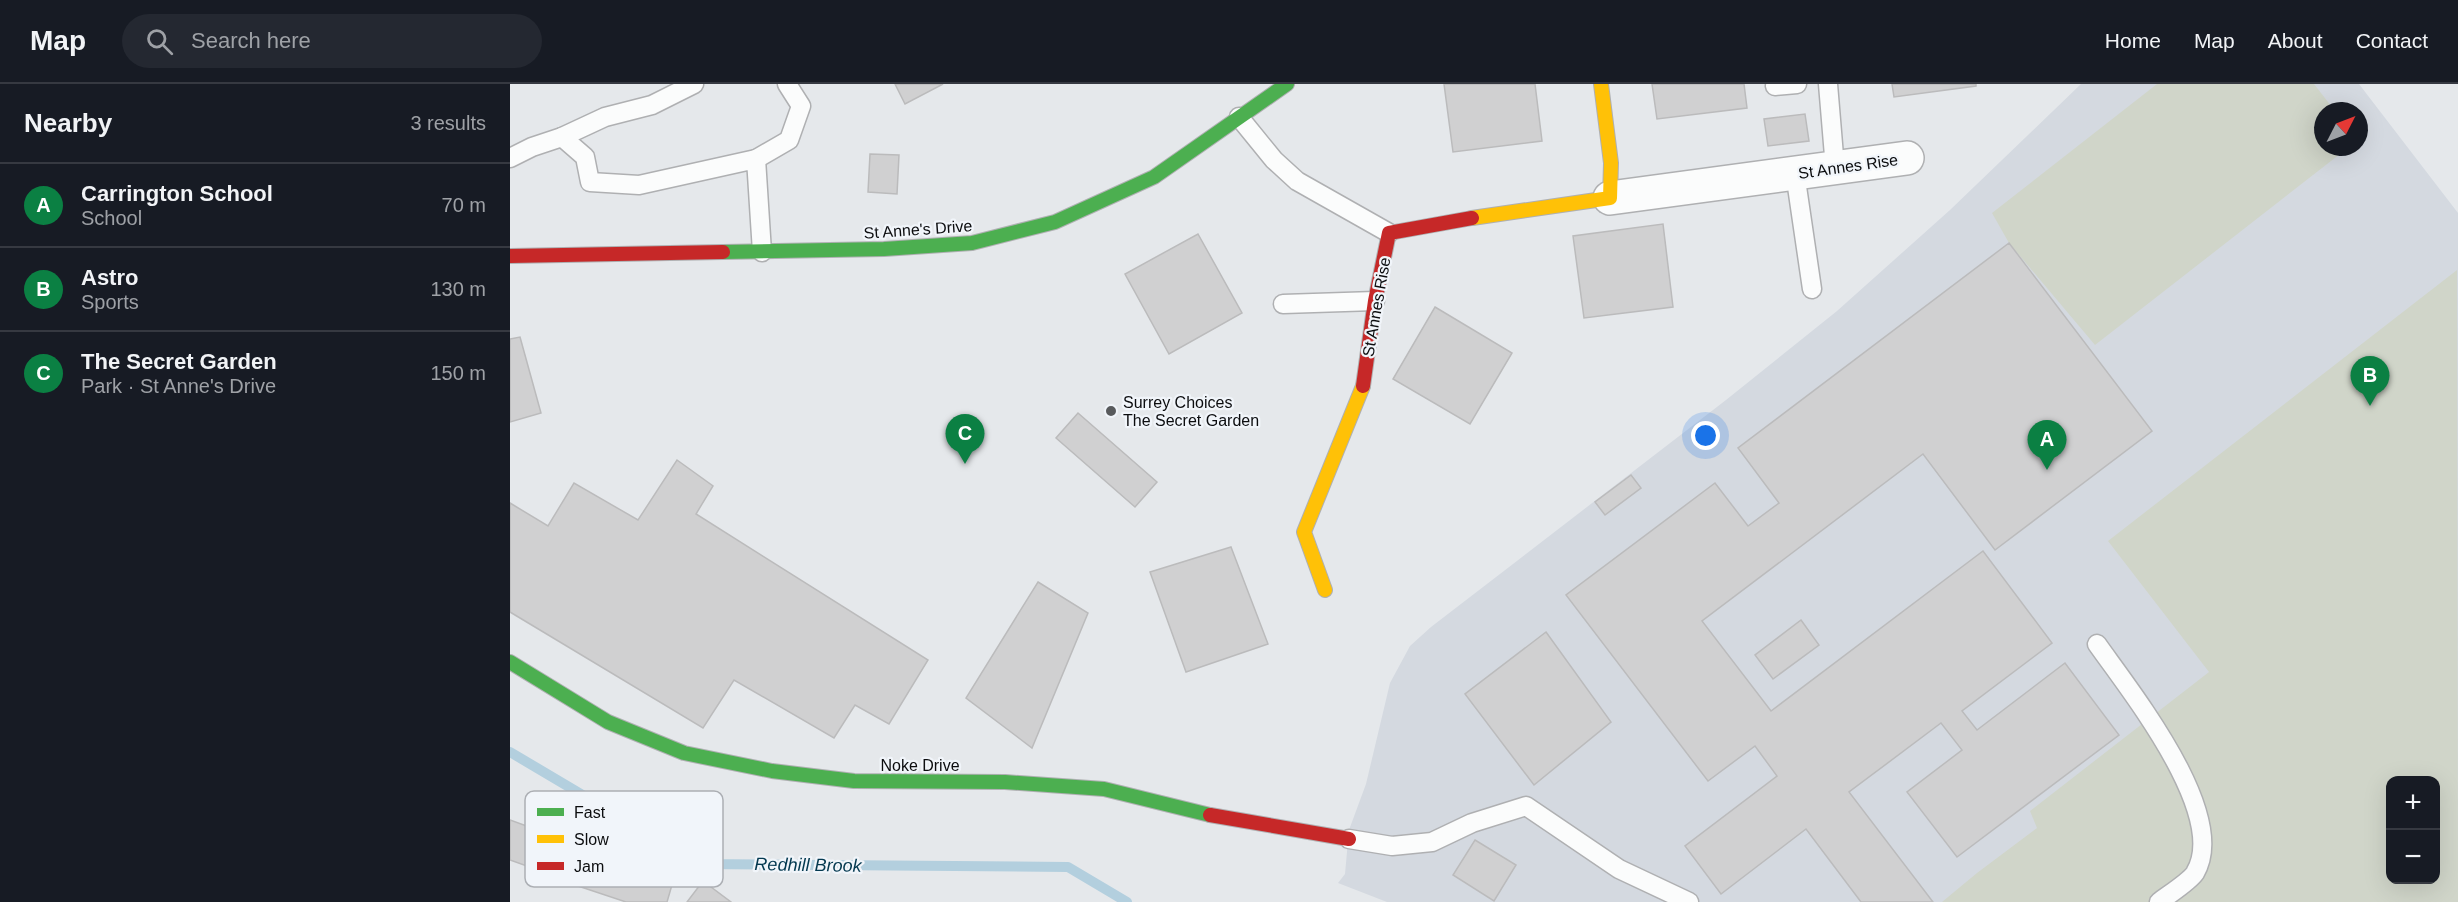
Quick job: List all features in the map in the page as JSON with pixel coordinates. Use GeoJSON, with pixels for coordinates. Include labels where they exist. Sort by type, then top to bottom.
{"type":"FeatureCollection","features":[{"type":"Feature","properties":{"kind":"street","name":"St Anne's Drive"},"geometry":{"type":"LineString","coordinates":[[510,256],[884,249],[972,243],[1055,222],[1154,177],[1287,84]]}},
{"type":"Feature","properties":{"kind":"street"},"geometry":{"type":"LineString","coordinates":[[1601,84],[1611,163],[1610,198]]}},
{"type":"Feature","properties":{"kind":"street","name":"St Annes Rise"},"geometry":{"type":"LineString","coordinates":[[1325,590],[1304,532],[1363,385],[1375,301],[1389,233],[1511,211],[1907,158]]}},
{"type":"Feature","properties":{"kind":"street","name":"Noke Drive"},"geometry":{"type":"LineString","coordinates":[[510,662],[608,722],[684,753],[772,771],[854,781],[1005,782],[1104,789],[1203,814],[1349,839]]}},
{"type":"Feature","properties":{"kind":"lane"},"geometry":{"type":"LineString","coordinates":[[510,158],[605,117],[652,105],[694,84]]}},
{"type":"Feature","properties":{"kind":"lane"},"geometry":{"type":"LineString","coordinates":[[562,137],[585,158],[590,182],[639,185],[756,159],[789,140],[801,106],[787,84]]}},
{"type":"Feature","properties":{"kind":"lane"},"geometry":{"type":"LineString","coordinates":[[1775,87],[1797,84]]}},
{"type":"Feature","properties":{"kind":"lane"},"geometry":{"type":"LineString","coordinates":[[1828,84],[1835,168]]}},
{"type":"Feature","properties":{"kind":"lane"},"geometry":{"type":"LineString","coordinates":[[1239,117],[1274,160],[1298,181],[1389,233]]}},
{"type":"Feature","properties":{"kind":"lane"},"geometry":{"type":"LineString","coordinates":[[756,159],[762,252]]}},
{"type":"Feature","properties":{"kind":"lane"},"geometry":{"type":"LineString","coordinates":[[1795,173],[1812,289]]}},
{"type":"Feature","properties":{"kind":"lane"},"geometry":{"type":"LineString","coordinates":[[1283,304],[1375,301]]}},
{"type":"Feature","properties":{"kind":"lane"},"geometry":{"type":"LineString","coordinates":[[2097,644],[2168,745],[2195,802],[2203,845],[2195,873],[2159,902]]}},
{"type":"Feature","properties":{"kind":"lane"},"geometry":{"type":"LineString","coordinates":[[1349,839],[1392,846],[1432,842],[1472,822],[1526,806],[1619,869],[1689,902]]}},
{"type":"Feature","properties":{"kind":"shaded area"},"geometry":{"type":"Polygon","coordinates":[[[2081,84],[2359,84],[2458,213],[2458,902],[1387,902],[1338,883],[1345,874],[1349,830],[1366,784],[1390,683],[1410,646],[1431,627],[1726,400],[1837,311],[1950,210],[2081,84]]]}},
{"type":"Feature","properties":{"kind":"shaded area"},"geometry":{"type":"Polygon","coordinates":[[[2157,84],[2314,84],[2328,102],[2314,102],[2314,156],[2337,156],[2095,345],[2009,243],[1992,213],[2157,84]]]}},
{"type":"Feature","properties":{"kind":"shaded area"},"geometry":{"type":"Polygon","coordinates":[[[2457,270],[2458,902],[1942,902],[2037,828],[2030,811],[2209,672],[2108,541],[2457,270]]]}},
{"type":"Feature","properties":{"kind":"building"},"geometry":{"type":"Polygon","coordinates":[[[895,84],[943,84],[905,104],[895,84]]]}},
{"type":"Feature","properties":{"kind":"building"},"geometry":{"type":"Polygon","coordinates":[[[1444,84],[1535,84],[1542,141],[1453,152],[1444,84]]]}},
{"type":"Feature","properties":{"kind":"building"},"geometry":{"type":"Polygon","coordinates":[[[1652,84],[1744,84],[1747,108],[1657,119],[1652,84]]]}},
{"type":"Feature","properties":{"kind":"building"},"geometry":{"type":"Polygon","coordinates":[[[1892,84],[1976,84],[1976,86],[1894,97],[1892,84]]]}},
{"type":"Feature","properties":{"kind":"building"},"geometry":{"type":"Polygon","coordinates":[[[1805,114],[1809,141],[1768,146],[1764,119],[1805,114]]]}},
{"type":"Feature","properties":{"kind":"building"},"geometry":{"type":"Polygon","coordinates":[[[870,154],[899,155],[897,194],[868,192],[870,154]]]}},
{"type":"Feature","properties":{"kind":"building"},"geometry":{"type":"Polygon","coordinates":[[[1663,224],[1673,307],[1584,318],[1573,236],[1663,224]]]}},
{"type":"Feature","properties":{"kind":"building"},"geometry":{"type":"Polygon","coordinates":[[[1198,234],[1242,313],[1169,354],[1125,274],[1198,234]]]}},
{"type":"Feature","properties":{"kind":"building"},"geometry":{"type":"Polygon","coordinates":[[[2009,243],[2152,431],[1995,550],[1923,454],[1702,621],[1771,711],[1983,551],[2052,643],[1962,711],[1977,730],[2065,663],[2119,735],[1957,857],[1907,792],[1962,750],[1941,723],[1849,792],[1933,902],[1861,902],[1806,829],[1721,894],[1685,846],[1777,776],[1755,746],[1708,781],[1566,595],[1715,483],[1748,526],[1779,503],[1738,448],[2009,243]]]}},
{"type":"Feature","properties":{"kind":"building"},"geometry":{"type":"Polygon","coordinates":[[[1435,307],[1512,353],[1470,424],[1393,379],[1435,307]]]}},
{"type":"Feature","properties":{"kind":"building"},"geometry":{"type":"Polygon","coordinates":[[[520,337],[541,413],[510,422],[510,339],[520,337]]]}},
{"type":"Feature","properties":{"kind":"building"},"geometry":{"type":"Polygon","coordinates":[[[1078,413],[1157,482],[1135,507],[1056,438],[1078,413]]]}},
{"type":"Feature","properties":{"kind":"building"},"geometry":{"type":"Polygon","coordinates":[[[677,460],[713,486],[696,514],[928,660],[889,724],[855,705],[834,738],[734,680],[703,728],[510,612],[510,503],[548,526],[574,483],[638,520],[677,460]]]}},
{"type":"Feature","properties":{"kind":"building"},"geometry":{"type":"Polygon","coordinates":[[[1631,475],[1641,488],[1605,515],[1595,502],[1631,475]]]}},
{"type":"Feature","properties":{"kind":"building"},"geometry":{"type":"Polygon","coordinates":[[[1231,547],[1268,644],[1186,672],[1150,572],[1231,547]]]}},
{"type":"Feature","properties":{"kind":"building"},"geometry":{"type":"Polygon","coordinates":[[[1038,582],[1088,613],[1032,748],[966,698],[1038,582]]]}},
{"type":"Feature","properties":{"kind":"building"},"geometry":{"type":"Polygon","coordinates":[[[1801,620],[1819,645],[1773,679],[1755,655],[1801,620]]]}},
{"type":"Feature","properties":{"kind":"building"},"geometry":{"type":"Polygon","coordinates":[[[1546,632],[1611,722],[1534,785],[1465,694],[1546,632]]]}},
{"type":"Feature","properties":{"kind":"building"},"geometry":{"type":"Polygon","coordinates":[[[510,820],[525,825],[525,865],[510,860],[510,820]]]}},
{"type":"Feature","properties":{"kind":"building"},"geometry":{"type":"Polygon","coordinates":[[[1475,840],[1516,865],[1494,901],[1453,875],[1475,840]]]}},
{"type":"Feature","properties":{"kind":"building"},"geometry":{"type":"Polygon","coordinates":[[[581,887],[671,887],[667,902],[626,902],[581,887]]]}},
{"type":"Feature","properties":{"kind":"building"},"geometry":{"type":"Polygon","coordinates":[[[698,887],[711,887],[731,902],[687,902],[698,887]]]}},
{"type":"Feature","properties":{"kind":"waterway","name":"Redhill Brook"},"geometry":{"type":"LineString","coordinates":[[510,752],[576,791]]}},
{"type":"Feature","properties":{"kind":"waterway","name":"Redhill Brook"},"geometry":{"type":"LineString","coordinates":[[723,864],[1068,867],[1127,902]]}},
{"type":"Feature","properties":{"kind":"traffic: fast"},"geometry":{"type":"LineString","coordinates":[[723,252],[884,249],[972,243],[1055,222],[1154,177],[1287,84]]}},
{"type":"Feature","properties":{"kind":"traffic: fast"},"geometry":{"type":"LineString","coordinates":[[510,662],[608,722],[684,753],[772,771],[854,781],[1005,782],[1104,789],[1210,815]]}},
{"type":"Feature","properties":{"kind":"traffic: slow"},"geometry":{"type":"LineString","coordinates":[[1472,218],[1610,198],[1611,163],[1601,84]]}},
{"type":"Feature","properties":{"kind":"traffic: slow"},"geometry":{"type":"LineString","coordinates":[[1325,590],[1304,532],[1363,386]]}},
{"type":"Feature","properties":{"kind":"traffic: jam"},"geometry":{"type":"LineString","coordinates":[[1363,386],[1375,301],[1389,233],[1472,218]]}},
{"type":"Feature","properties":{"kind":"traffic: jam"},"geometry":{"type":"LineString","coordinates":[[510,256],[723,252]]}},
{"type":"Feature","properties":{"kind":"traffic: jam"},"geometry":{"type":"LineString","coordinates":[[1210,815],[1349,839]]}},
{"type":"Feature","properties":{"kind":"place","name":"Astro"},"geometry":{"type":"Point","coordinates":[2370,406]}},
{"type":"Feature","properties":{"kind":"place","name":"Surrey Choices The Secret Garden"},"geometry":{"type":"Point","coordinates":[1111,411]}},
{"type":"Feature","properties":{"kind":"place","name":"The Secret Garden"},"geometry":{"type":"Point","coordinates":[965,464]}},
{"type":"Feature","properties":{"kind":"place","name":"Carrington School"},"geometry":{"type":"Point","coordinates":[2047,470]}}]}
